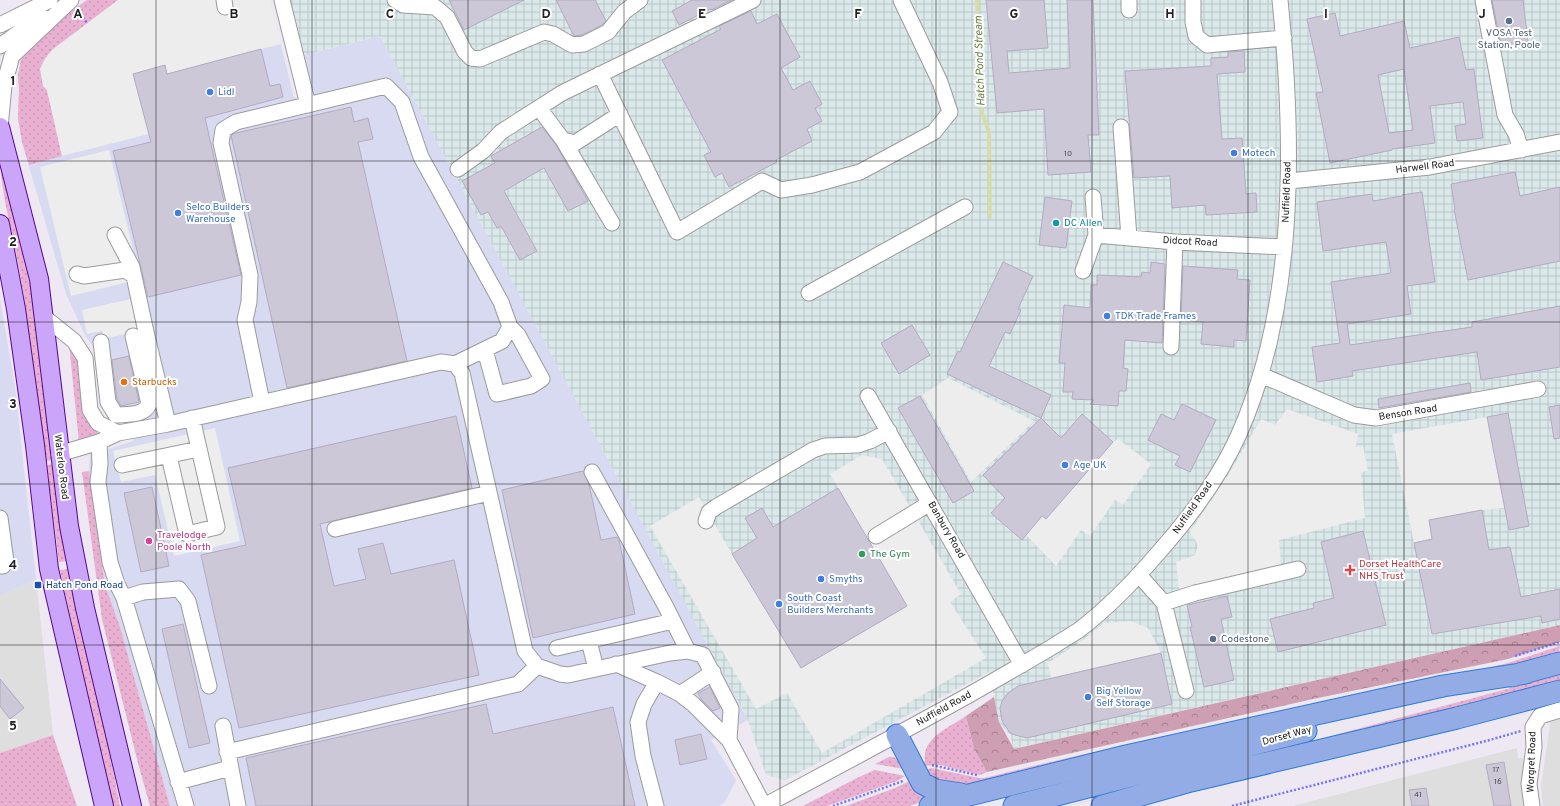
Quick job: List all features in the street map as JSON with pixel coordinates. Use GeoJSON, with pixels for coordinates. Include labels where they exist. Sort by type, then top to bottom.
{"type":"FeatureCollection","features":[{"type":"Feature","properties":{"kind":"highway","name":"Dorset Way"},"geometry":{"type":"LineString","coordinates":[[1014,806],[1560,663]]}},
{"type":"Feature","properties":{"kind":"highway"},"geometry":{"type":"LineString","coordinates":[[930,806],[969,794],[1126,756],[1443,686],[1526,673]]}},
{"type":"Feature","properties":{"kind":"highway"},"geometry":{"type":"LineString","coordinates":[[1108,805],[1191,781],[1457,718],[1560,691]]}},
{"type":"Feature","properties":{"kind":"highway"},"geometry":{"type":"LineString","coordinates":[[897,735],[922,783],[935,790],[969,794]]}},
{"type":"Feature","properties":{"kind":"main road","name":"Waterloo Road"},"geometry":{"type":"LineString","coordinates":[[0,127],[39,279],[59,454],[69,526],[85,608],[132,806]]}},
{"type":"Feature","properties":{"kind":"main road"},"geometry":{"type":"LineString","coordinates":[[0,224],[17,317],[35,446],[49,569],[104,806]]}},
{"type":"Feature","properties":{"kind":"street"},"geometry":{"type":"LineString","coordinates":[[0,25],[7,18],[34,4],[50,0]]}},
{"type":"Feature","properties":{"kind":"street"},"geometry":{"type":"LineString","coordinates":[[0,46],[41,17],[61,0]]}},
{"type":"Feature","properties":{"kind":"street"},"geometry":{"type":"LineString","coordinates":[[282,0],[308,105]]}},
{"type":"Feature","properties":{"kind":"street"},"geometry":{"type":"LineString","coordinates":[[395,0],[402,5],[435,7],[447,17],[465,52],[471,58],[480,59],[544,32],[553,34],[572,45],[584,44],[608,32],[624,12],[640,0]]}},
{"type":"Feature","properties":{"kind":"street"},"geometry":{"type":"LineString","coordinates":[[458,169],[483,152],[501,132],[562,93],[753,0]]}},
{"type":"Feature","properties":{"kind":"street"},"geometry":{"type":"LineString","coordinates":[[600,74],[677,232],[762,181],[781,190],[812,185],[860,172],[934,132],[950,112],[940,82],[901,0]]}},
{"type":"Feature","properties":{"kind":"street"},"geometry":{"type":"LineString","coordinates":[[1193,0],[1193,22],[1196,36],[1207,45],[1284,38]]}},
{"type":"Feature","properties":{"kind":"street","name":"Nuffield Road"},"geometry":{"type":"LineString","coordinates":[[764,806],[897,735],[1022,665],[1079,630],[1139,575],[1176,533],[1225,460],[1244,423],[1261,375],[1270,338],[1284,247],[1289,181],[1284,38],[1280,0]]}},
{"type":"Feature","properties":{"kind":"street"},"geometry":{"type":"LineString","coordinates":[[1482,0],[1505,115],[1516,134],[1521,150]]}},
{"type":"Feature","properties":{"kind":"street"},"geometry":{"type":"LineString","coordinates":[[0,127],[4,85],[12,56],[73,4]]}},
{"type":"Feature","properties":{"kind":"street"},"geometry":{"type":"LineString","coordinates":[[262,402],[245,320],[249,302],[250,275],[221,143],[223,130],[236,122],[386,86],[402,102],[421,157],[501,302],[510,327],[518,335],[542,379],[531,386],[497,394],[485,350]]}},
{"type":"Feature","properties":{"kind":"street"},"geometry":{"type":"LineString","coordinates":[[539,108],[563,140],[612,223]]}},
{"type":"Feature","properties":{"kind":"street"},"geometry":{"type":"LineString","coordinates":[[563,140],[575,143],[620,114]]}},
{"type":"Feature","properties":{"kind":"street"},"geometry":{"type":"LineString","coordinates":[[1121,127],[1128,238]]}},
{"type":"Feature","properties":{"kind":"street","name":"Harwell Road"},"geometry":{"type":"LineString","coordinates":[[1289,181],[1430,168],[1560,142]]}},
{"type":"Feature","properties":{"kind":"street"},"geometry":{"type":"LineString","coordinates":[[1083,271],[1096,235],[1093,197]]}},
{"type":"Feature","properties":{"kind":"street"},"geometry":{"type":"LineString","coordinates":[[809,293],[965,207]]}},
{"type":"Feature","properties":{"kind":"street"},"geometry":{"type":"LineString","coordinates":[[115,235],[132,267],[168,424]]}},
{"type":"Feature","properties":{"kind":"street","name":"Didcot Road"},"geometry":{"type":"LineString","coordinates":[[1096,235],[1175,242],[1284,247]]}},
{"type":"Feature","properties":{"kind":"street"},"geometry":{"type":"LineString","coordinates":[[1171,346],[1175,242]]}},
{"type":"Feature","properties":{"kind":"street"},"geometry":{"type":"LineString","coordinates":[[77,274],[84,276],[125,270],[134,276]]}},
{"type":"Feature","properties":{"kind":"street"},"geometry":{"type":"LineString","coordinates":[[43,316],[74,341],[85,358],[90,410],[98,423],[118,433]]}},
{"type":"Feature","properties":{"kind":"street"},"geometry":{"type":"LineString","coordinates":[[59,454],[98,442],[118,433],[168,424],[441,362],[455,364],[502,341],[510,327]]}},
{"type":"Feature","properties":{"kind":"street"},"geometry":{"type":"LineString","coordinates":[[101,342],[108,402],[112,409],[116,415],[143,412],[149,404],[133,336]]}},
{"type":"Feature","properties":{"kind":"street"},"geometry":{"type":"LineString","coordinates":[[455,364],[462,373],[525,652],[537,666],[560,674],[568,675],[670,653],[688,651],[703,655],[731,710],[729,740]]}},
{"type":"Feature","properties":{"kind":"street","name":"Benson Road"},"geometry":{"type":"LineString","coordinates":[[1261,375],[1354,415],[1376,418],[1538,389]]}},
{"type":"Feature","properties":{"kind":"street","name":"Banbury Road"},"geometry":{"type":"LineString","coordinates":[[868,396],[1022,665]]}},
{"type":"Feature","properties":{"kind":"street"},"geometry":{"type":"LineString","coordinates":[[169,456],[187,534],[217,527],[192,418]]}},
{"type":"Feature","properties":{"kind":"street"},"geometry":{"type":"LineString","coordinates":[[706,521],[709,512],[716,507],[813,450],[825,446],[858,445],[870,442],[889,431]]}},
{"type":"Feature","properties":{"kind":"street"},"geometry":{"type":"LineString","coordinates":[[98,442],[100,464],[98,482],[110,562],[117,584],[124,598],[186,806]]}},
{"type":"Feature","properties":{"kind":"street"},"geometry":{"type":"LineString","coordinates":[[122,465],[199,449]]}},
{"type":"Feature","properties":{"kind":"street"},"geometry":{"type":"LineString","coordinates":[[592,472],[688,651]]}},
{"type":"Feature","properties":{"kind":"street"},"geometry":{"type":"LineString","coordinates":[[335,529],[490,493]]}},
{"type":"Feature","properties":{"kind":"street"},"geometry":{"type":"LineString","coordinates":[[876,536],[930,503]]}},
{"type":"Feature","properties":{"kind":"street"},"geometry":{"type":"LineString","coordinates":[[0,518],[6,562],[3,566],[0,566]]}},
{"type":"Feature","properties":{"kind":"street"},"geometry":{"type":"LineString","coordinates":[[1164,603],[1195,593],[1298,568]]}},
{"type":"Feature","properties":{"kind":"street"},"geometry":{"type":"LineString","coordinates":[[1139,575],[1164,603],[1186,692]]}},
{"type":"Feature","properties":{"kind":"street"},"geometry":{"type":"LineString","coordinates":[[124,598],[143,592],[179,589],[188,601],[209,686]]}},
{"type":"Feature","properties":{"kind":"street"},"geometry":{"type":"LineString","coordinates":[[556,648],[673,621]]}},
{"type":"Feature","properties":{"kind":"street"},"geometry":{"type":"LineString","coordinates":[[589,641],[596,669]]}},
{"type":"Feature","properties":{"kind":"street"},"geometry":{"type":"LineString","coordinates":[[616,664],[657,682],[680,694],[693,704],[729,740],[764,806]]}},
{"type":"Feature","properties":{"kind":"street"},"geometry":{"type":"LineString","coordinates":[[227,752],[518,684],[537,666]]}},
{"type":"Feature","properties":{"kind":"street"},"geometry":{"type":"LineString","coordinates":[[680,694],[713,672]]}},
{"type":"Feature","properties":{"kind":"street"},"geometry":{"type":"LineString","coordinates":[[656,806],[643,756],[638,722],[644,704],[657,682]]}},
{"type":"Feature","properties":{"kind":"street","name":"Worgret Road"},"geometry":{"type":"LineString","coordinates":[[1532,806],[1529,784],[1534,746],[1533,727],[1540,716],[1560,710]]}},
{"type":"Feature","properties":{"kind":"street"},"geometry":{"type":"LineString","coordinates":[[223,726],[238,806]]}},
{"type":"Feature","properties":{"kind":"street"},"geometry":{"type":"LineString","coordinates":[[178,782],[230,768]]}},
{"type":"Feature","properties":{"kind":"path"},"geometry":{"type":"LineString","coordinates":[[73,4],[87,23]]}},
{"type":"Feature","properties":{"kind":"path"},"geometry":{"type":"LineString","coordinates":[[1232,806],[1486,742],[1533,727]]}},
{"type":"Feature","properties":{"kind":"shaded area"},"geometry":{"type":"Polygon","coordinates":[[[87,0],[270,0],[294,98],[314,93],[304,55],[380,36],[748,720],[711,740],[736,780],[725,802],[719,806],[170,806],[120,627],[105,585],[89,471],[90,455],[133,441],[131,421],[113,420],[96,350],[85,335],[66,294],[22,142],[18,118],[18,75],[21,60],[26,52],[76,7],[87,0]]]}},
{"type":"Feature","properties":{"kind":"shaded area"},"geometry":{"type":"Polygon","coordinates":[[[87,0],[118,0],[52,50],[42,63],[41,74],[44,86],[47,90],[62,156],[29,165],[22,142],[18,118],[18,75],[21,60],[26,52],[61,19],[87,0]]]}},
{"type":"Feature","properties":{"kind":"shaded area"},"geometry":{"type":"Polygon","coordinates":[[[118,0],[270,0],[281,44],[167,74],[165,65],[134,74],[149,134],[62,156],[47,90],[43,86],[40,69],[52,50],[118,0]]]}},
{"type":"Feature","properties":{"kind":"shaded area"},"geometry":{"type":"Polygon","coordinates":[[[290,0],[1560,0],[1560,625],[1013,749],[1011,736],[999,722],[989,672],[785,780],[766,775],[748,720],[380,36],[304,55],[290,0]]]}},
{"type":"Feature","properties":{"kind":"shaded area"},"geometry":{"type":"Polygon","coordinates":[[[109,150],[140,279],[71,296],[40,167],[109,150]]]}},
{"type":"Feature","properties":{"kind":"shaded area"},"geometry":{"type":"Polygon","coordinates":[[[0,153],[38,320],[54,460],[46,461],[27,316],[19,268],[4,197],[0,153]]]}},
{"type":"Feature","properties":{"kind":"shaded area"},"geometry":{"type":"Polygon","coordinates":[[[135,298],[142,330],[104,339],[102,331],[87,334],[82,310],[135,298]]]}},
{"type":"Feature","properties":{"kind":"shaded area"},"geometry":{"type":"Polygon","coordinates":[[[0,299],[15,387],[36,579],[0,596],[0,299]]]}},
{"type":"Feature","properties":{"kind":"shaded area"},"geometry":{"type":"Polygon","coordinates":[[[69,344],[81,357],[90,424],[101,437],[79,442],[69,344]]]}},
{"type":"Feature","properties":{"kind":"shaded area"},"geometry":{"type":"Polygon","coordinates":[[[948,378],[1034,421],[971,482],[922,395],[948,378]]]}},
{"type":"Feature","properties":{"kind":"shaded area"},"geometry":{"type":"Polygon","coordinates":[[[1287,409],[1358,434],[1356,447],[1363,446],[1368,471],[1361,472],[1365,518],[1279,540],[1281,565],[1179,589],[1176,562],[1195,555],[1198,545],[1190,532],[1230,472],[1261,419],[1275,425],[1287,409]]]}},
{"type":"Feature","properties":{"kind":"shaded area"},"geometry":{"type":"Polygon","coordinates":[[[1487,417],[1505,508],[1482,510],[1429,520],[1432,539],[1414,543],[1392,434],[1487,417]]]}},
{"type":"Feature","properties":{"kind":"shaded area"},"geometry":{"type":"Polygon","coordinates":[[[215,428],[240,541],[174,556],[155,475],[121,482],[113,451],[215,428]]]}},
{"type":"Feature","properties":{"kind":"shaded area"},"geometry":{"type":"Polygon","coordinates":[[[1118,439],[1151,464],[1123,505],[1115,500],[1090,536],[1081,530],[1056,566],[1026,535],[1042,516],[1046,519],[1113,442],[1118,439]]]}},
{"type":"Feature","properties":{"kind":"shaded area"},"geometry":{"type":"Polygon","coordinates":[[[862,455],[882,459],[961,594],[950,602],[986,658],[822,753],[787,693],[756,709],[650,526],[699,497],[801,668],[907,606],[830,474],[862,455]]]}},
{"type":"Feature","properties":{"kind":"shaded area"},"geometry":{"type":"Polygon","coordinates":[[[53,464],[68,561],[59,562],[47,465],[53,464]]]}},
{"type":"Feature","properties":{"kind":"shaded area"},"geometry":{"type":"Polygon","coordinates":[[[89,471],[105,585],[120,627],[170,806],[150,806],[102,619],[82,472],[89,471]]]}},
{"type":"Feature","properties":{"kind":"shaded area"},"geometry":{"type":"Polygon","coordinates":[[[69,569],[104,724],[120,806],[113,806],[60,570],[69,569]]]}},
{"type":"Feature","properties":{"kind":"shaded area"},"geometry":{"type":"Polygon","coordinates":[[[36,579],[53,735],[0,753],[0,596],[36,579]]]}},
{"type":"Feature","properties":{"kind":"shaded area"},"geometry":{"type":"Polygon","coordinates":[[[1131,621],[1148,628],[1161,653],[1051,678],[1048,663],[1083,640],[1104,623],[1131,621]]]}},
{"type":"Feature","properties":{"kind":"shaded area"},"geometry":{"type":"Polygon","coordinates":[[[1560,646],[1559,652],[1507,666],[1455,676],[1508,663],[1560,646]]]}},
{"type":"Feature","properties":{"kind":"shaded area"},"geometry":{"type":"Polygon","coordinates":[[[1560,675],[1560,683],[1069,806],[1560,675]]]}},
{"type":"Feature","properties":{"kind":"shaded area"},"geometry":{"type":"Polygon","coordinates":[[[1560,715],[1560,806],[1543,806],[1541,786],[1551,718],[1560,715]]]}},
{"type":"Feature","properties":{"kind":"shaded area"},"geometry":{"type":"Polygon","coordinates":[[[966,716],[974,749],[987,772],[980,775],[941,765],[921,766],[925,761],[925,753],[932,739],[966,716]]]}},
{"type":"Feature","properties":{"kind":"shaded area"},"geometry":{"type":"Polygon","coordinates":[[[1207,729],[961,786],[943,786],[924,772],[931,768],[985,778],[1040,764],[1207,729]]]}},
{"type":"Feature","properties":{"kind":"shaded area"},"geometry":{"type":"Polygon","coordinates":[[[53,735],[77,806],[0,806],[0,753],[53,735]]]}},
{"type":"Feature","properties":{"kind":"shaded area"},"geometry":{"type":"Polygon","coordinates":[[[1517,748],[1518,758],[1522,758],[1526,763],[1525,806],[1293,806],[1517,748]]]}},
{"type":"Feature","properties":{"kind":"shaded area"},"geometry":{"type":"Polygon","coordinates":[[[889,757],[895,757],[904,769],[875,764],[889,757]]]}},
{"type":"Feature","properties":{"kind":"shaded area"},"geometry":{"type":"Polygon","coordinates":[[[875,770],[905,776],[897,781],[827,806],[803,806],[859,777],[875,770]]]}},
{"type":"Feature","properties":{"kind":"shaded area"},"geometry":{"type":"Polygon","coordinates":[[[910,781],[931,799],[909,806],[846,806],[895,788],[910,781]]]}},
{"type":"Feature","properties":{"kind":"green space"},"geometry":{"type":"Polygon","coordinates":[[[1560,625],[1560,642],[1508,659],[1313,699],[987,772],[974,749],[966,716],[994,697],[999,722],[1014,749],[1560,625]]]}},
{"type":"Feature","properties":{"kind":"building"},"geometry":{"type":"Polygon","coordinates":[[[449,0],[524,0],[464,30],[449,0]]]}},
{"type":"Feature","properties":{"kind":"building"},"geometry":{"type":"Polygon","coordinates":[[[556,0],[595,0],[606,21],[602,25],[582,35],[574,36],[556,0]]]}},
{"type":"Feature","properties":{"kind":"building"},"geometry":{"type":"Polygon","coordinates":[[[692,0],[732,0],[711,10],[710,9],[679,25],[672,11],[692,0]]]}},
{"type":"Feature","properties":{"kind":"building"},"geometry":{"type":"Polygon","coordinates":[[[986,0],[1044,0],[1048,48],[1007,51],[1009,73],[1070,68],[1067,0],[1093,0],[1099,135],[1088,135],[1091,172],[1048,175],[1044,109],[997,113],[986,0]]]}},
{"type":"Feature","properties":{"kind":"building","name":"VOSA Test Station, Poole"},"geometry":{"type":"Polygon","coordinates":[[[1492,0],[1523,0],[1528,42],[1501,45],[1492,0]]]}},
{"type":"Feature","properties":{"kind":"building"},"geometry":{"type":"Polygon","coordinates":[[[751,11],[757,24],[777,14],[800,57],[781,68],[793,90],[810,81],[822,104],[815,108],[822,121],[807,129],[812,141],[776,160],[777,162],[729,187],[722,173],[715,177],[704,155],[711,152],[662,60],[721,29],[719,26],[751,11]]]}},
{"type":"Feature","properties":{"kind":"building"},"geometry":{"type":"Polygon","coordinates":[[[1335,13],[1340,36],[1404,21],[1410,48],[1459,37],[1466,70],[1474,69],[1483,138],[1457,141],[1455,126],[1466,124],[1463,102],[1430,106],[1435,143],[1392,149],[1330,163],[1316,93],[1323,92],[1307,19],[1335,13]],[[1404,69],[1378,75],[1389,133],[1413,130],[1404,69]]]}},
{"type":"Feature","properties":{"kind":"building","name":"Selco Builders Warehouse"},"geometry":{"type":"Polygon","coordinates":[[[261,49],[270,86],[280,84],[283,97],[205,118],[241,275],[148,297],[113,151],[151,142],[133,74],[165,65],[167,74],[261,49]]]}},
{"type":"Feature","properties":{"kind":"building"},"geometry":{"type":"Polygon","coordinates":[[[1244,51],[1245,72],[1217,74],[1222,139],[1242,138],[1246,194],[1256,193],[1257,212],[1206,215],[1205,205],[1172,208],[1170,176],[1134,178],[1125,71],[1211,66],[1211,58],[1228,57],[1228,52],[1244,51]]]}},
{"type":"Feature","properties":{"kind":"building"},"geometry":{"type":"Polygon","coordinates":[[[351,107],[354,122],[368,118],[373,139],[358,142],[407,361],[287,388],[231,135],[351,107]]]}},
{"type":"Feature","properties":{"kind":"building"},"geometry":{"type":"Polygon","coordinates":[[[542,127],[556,145],[588,201],[568,211],[544,168],[504,191],[537,251],[520,260],[501,226],[497,228],[488,212],[481,215],[462,181],[495,163],[491,156],[542,127]]]}},
{"type":"Feature","properties":{"kind":"building"},"geometry":{"type":"Polygon","coordinates":[[[1515,172],[1520,196],[1560,187],[1560,261],[1468,280],[1454,209],[1451,184],[1515,172]]]}},
{"type":"Feature","properties":{"kind":"building"},"geometry":{"type":"Polygon","coordinates":[[[1422,192],[1435,282],[1407,286],[1411,314],[1347,324],[1350,345],[1472,327],[1472,322],[1560,306],[1560,367],[1481,380],[1477,352],[1352,371],[1353,376],[1317,382],[1312,347],[1340,343],[1331,282],[1391,273],[1386,242],[1323,251],[1317,202],[1372,194],[1373,201],[1422,192]]]}},
{"type":"Feature","properties":{"kind":"building","name":"DC Allen"},"geometry":{"type":"Polygon","coordinates":[[[1045,197],[1072,201],[1066,248],[1039,245],[1045,197]]]}},
{"type":"Feature","properties":{"kind":"building"},"geometry":{"type":"Polygon","coordinates":[[[1003,262],[1033,276],[1018,309],[1021,310],[1010,334],[1005,332],[989,366],[1051,395],[1041,418],[947,374],[958,351],[960,352],[1003,262]]]}},
{"type":"Feature","properties":{"kind":"building"},"geometry":{"type":"Polygon","coordinates":[[[1151,262],[1165,264],[1162,343],[1125,340],[1123,368],[1128,369],[1126,391],[1119,391],[1118,406],[1090,404],[1094,400],[1072,399],[1073,392],[1063,392],[1065,363],[1059,363],[1064,305],[1090,308],[1091,285],[1097,285],[1097,275],[1141,277],[1142,272],[1150,273],[1151,262]]]}},
{"type":"Feature","properties":{"kind":"building"},"geometry":{"type":"Polygon","coordinates":[[[1183,266],[1238,270],[1237,279],[1250,280],[1246,341],[1234,340],[1234,347],[1201,344],[1203,322],[1181,320],[1183,266]]]}},
{"type":"Feature","properties":{"kind":"building"},"geometry":{"type":"Polygon","coordinates":[[[912,325],[930,355],[899,374],[881,343],[912,325]]]}},
{"type":"Feature","properties":{"kind":"building","name":"Starbucks"},"geometry":{"type":"Polygon","coordinates":[[[129,356],[139,402],[121,406],[117,399],[112,360],[129,356]]]}},
{"type":"Feature","properties":{"kind":"building"},"geometry":{"type":"Polygon","coordinates":[[[1470,383],[1471,392],[1379,408],[1378,399],[1470,383]]]}},
{"type":"Feature","properties":{"kind":"building"},"geometry":{"type":"Polygon","coordinates":[[[920,396],[974,491],[953,503],[898,408],[920,396]]]}},
{"type":"Feature","properties":{"kind":"building"},"geometry":{"type":"Polygon","coordinates":[[[1182,404],[1216,420],[1190,472],[1175,465],[1180,456],[1148,440],[1161,414],[1174,420],[1182,404]]]}},
{"type":"Feature","properties":{"kind":"building"},"geometry":{"type":"Polygon","coordinates":[[[1560,405],[1560,438],[1554,439],[1549,407],[1560,405]]]}},
{"type":"Feature","properties":{"kind":"building"},"geometry":{"type":"Polygon","coordinates":[[[1508,413],[1529,526],[1509,530],[1487,417],[1508,413]]]}},
{"type":"Feature","properties":{"kind":"building","name":"Age UK"},"geometry":{"type":"Polygon","coordinates":[[[1082,414],[1113,442],[1046,519],[1042,516],[1022,540],[991,513],[1005,498],[983,475],[1041,418],[1061,438],[1082,414]]]}},
{"type":"Feature","properties":{"kind":"building"},"geometry":{"type":"Polygon","coordinates":[[[456,416],[472,488],[320,524],[334,586],[366,579],[358,549],[383,543],[391,574],[454,560],[479,675],[239,728],[201,555],[246,545],[228,468],[456,416]]]}},
{"type":"Feature","properties":{"kind":"building"},"geometry":{"type":"Polygon","coordinates":[[[583,471],[589,484],[601,540],[617,537],[619,540],[635,614],[533,638],[502,490],[583,471]]]}},
{"type":"Feature","properties":{"kind":"building","name":"Travelodge Poole North"},"geometry":{"type":"Polygon","coordinates":[[[152,487],[169,566],[141,572],[124,493],[152,487]]]}},
{"type":"Feature","properties":{"kind":"building"},"geometry":{"type":"Polygon","coordinates":[[[838,488],[907,606],[801,668],[732,554],[757,538],[745,518],[762,508],[773,527],[838,488]]]}},
{"type":"Feature","properties":{"kind":"building"},"geometry":{"type":"Polygon","coordinates":[[[1482,510],[1489,550],[1510,547],[1521,597],[1560,589],[1560,619],[1542,623],[1541,616],[1432,634],[1414,543],[1432,539],[1429,520],[1482,510]]]}},
{"type":"Feature","properties":{"kind":"building","name":"Dorset HealthCare NHS Trust"},"geometry":{"type":"Polygon","coordinates":[[[1363,531],[1386,625],[1278,652],[1270,619],[1314,608],[1313,603],[1334,598],[1321,542],[1363,531]]]}},
{"type":"Feature","properties":{"kind":"building"},"geometry":{"type":"Polygon","coordinates":[[[1227,596],[1232,617],[1221,619],[1234,680],[1204,687],[1190,627],[1192,627],[1187,605],[1227,596]]]}},
{"type":"Feature","properties":{"kind":"building"},"geometry":{"type":"Polygon","coordinates":[[[183,624],[210,743],[189,748],[162,629],[183,624]]]}},
{"type":"Feature","properties":{"kind":"building","name":"Big Yellow Self Storage"},"geometry":{"type":"Polygon","coordinates":[[[1161,653],[1172,704],[1027,738],[1010,733],[1002,721],[1000,708],[1002,701],[1007,694],[1018,686],[1161,653]]]}},
{"type":"Feature","properties":{"kind":"building"},"geometry":{"type":"Polygon","coordinates":[[[0,679],[24,708],[10,719],[0,706],[0,679]]]}},
{"type":"Feature","properties":{"kind":"building"},"geometry":{"type":"Polygon","coordinates":[[[710,687],[720,708],[713,711],[702,700],[698,693],[710,687]]]}},
{"type":"Feature","properties":{"kind":"building"},"geometry":{"type":"Polygon","coordinates":[[[486,704],[493,734],[613,707],[635,806],[256,806],[246,758],[486,704]]]}},
{"type":"Feature","properties":{"kind":"building"},"geometry":{"type":"Polygon","coordinates":[[[701,734],[707,759],[680,765],[675,740],[701,734]]]}},
{"type":"Feature","properties":{"kind":"building"},"geometry":{"type":"Polygon","coordinates":[[[1504,762],[1511,806],[1494,806],[1486,765],[1504,762]]]}},
{"type":"Feature","properties":{"kind":"building"},"geometry":{"type":"Polygon","coordinates":[[[1426,788],[1429,806],[1412,806],[1409,790],[1426,788]]]}},
{"type":"Feature","properties":{"kind":"waterway","name":"Hatch Pond Stream"},"geometry":{"type":"LineString","coordinates":[[977,0],[982,113],[989,132],[990,217]]}},
{"type":"Feature","properties":{"kind":"place","name":"VOSA Test Station, Poole"},"geometry":{"type":"Point","coordinates":[1509,21]}},
{"type":"Feature","properties":{"kind":"place","name":"Lidl"},"geometry":{"type":"Point","coordinates":[210,92]}},
{"type":"Feature","properties":{"kind":"place","name":"Motech"},"geometry":{"type":"Point","coordinates":[1234,153]}},
{"type":"Feature","properties":{"kind":"place","name":"Selco Builders Warehouse"},"geometry":{"type":"Point","coordinates":[178,213]}},
{"type":"Feature","properties":{"kind":"place","name":"DC Allen"},"geometry":{"type":"Point","coordinates":[1056,223]}},
{"type":"Feature","properties":{"kind":"place","name":"TDK Trade Frames"},"geometry":{"type":"Point","coordinates":[1107,316]}},
{"type":"Feature","properties":{"kind":"place","name":"Starbucks"},"geometry":{"type":"Point","coordinates":[124,382]}},
{"type":"Feature","properties":{"kind":"place","name":"Age UK"},"geometry":{"type":"Point","coordinates":[1065,465]}},
{"type":"Feature","properties":{"kind":"place","name":"Travelodge Poole North"},"geometry":{"type":"Point","coordinates":[149,541]}},
{"type":"Feature","properties":{"kind":"place","name":"The Gym"},"geometry":{"type":"Point","coordinates":[862,554]}},
{"type":"Feature","properties":{"kind":"place","name":"Dorset HealthCare NHS Trust"},"geometry":{"type":"Point","coordinates":[1350,570]}},
{"type":"Feature","properties":{"kind":"place","name":"Smyths"},"geometry":{"type":"Point","coordinates":[821,579]}},
{"type":"Feature","properties":{"kind":"place","name":"Hatch Pond Road"},"geometry":{"type":"Point","coordinates":[38,585]}},
{"type":"Feature","properties":{"kind":"place","name":"South Coast Builders Merchants"},"geometry":{"type":"Point","coordinates":[779,604]}},
{"type":"Feature","properties":{"kind":"place","name":"Codestone"},"geometry":{"type":"Point","coordinates":[1213,639]}},
{"type":"Feature","properties":{"kind":"place","name":"Big Yellow Self Storage"},"geometry":{"type":"Point","coordinates":[1088,697]}}]}
